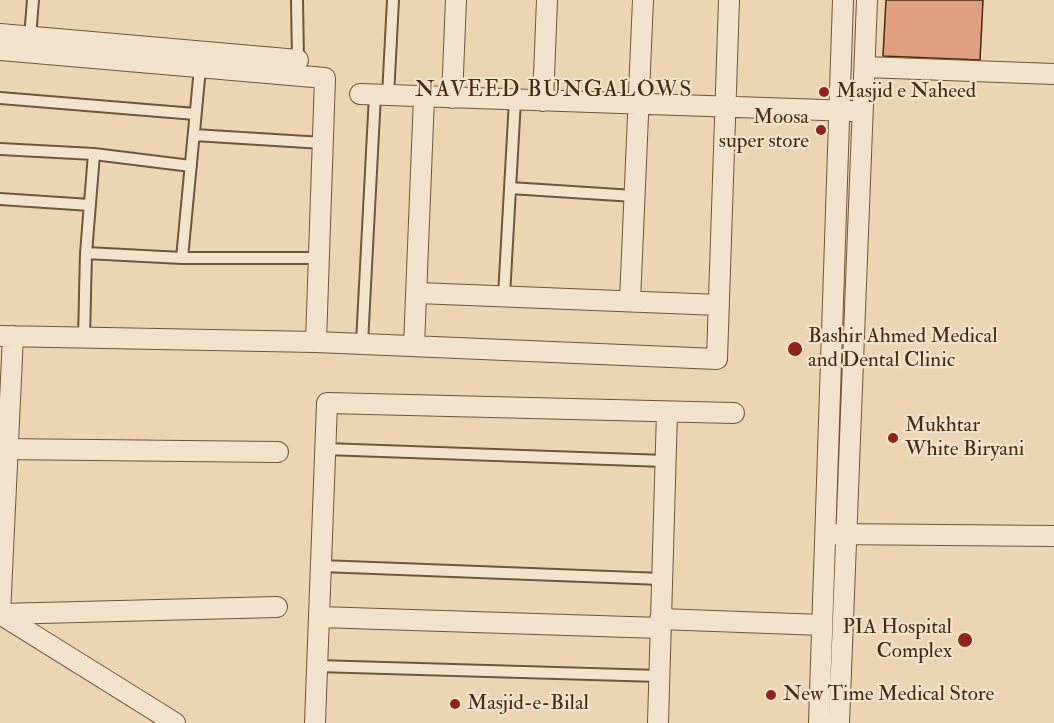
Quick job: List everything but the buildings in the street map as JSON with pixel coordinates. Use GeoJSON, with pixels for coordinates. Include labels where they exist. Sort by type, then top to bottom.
{"type":"FeatureCollection","features":[{"type":"Feature","properties":{"kind":"street"},"geometry":{"type":"LineString","coordinates":[[452,98],[456,0]]}},
{"type":"Feature","properties":{"kind":"street"},"geometry":{"type":"LineString","coordinates":[[543,101],[547,0]]}},
{"type":"Feature","properties":{"kind":"street"},"geometry":{"type":"LineString","coordinates":[[630,302],[643,0]]}},
{"type":"Feature","properties":{"kind":"street"},"geometry":{"type":"LineString","coordinates":[[0,614],[6,336],[316,342],[717,359],[729,0]]}},
{"type":"Feature","properties":{"kind":"street"},"geometry":{"type":"LineString","coordinates":[[819,723],[843,0]]}},
{"type":"Feature","properties":{"kind":"street"},"geometry":{"type":"LineString","coordinates":[[839,723],[867,0]]}},
{"type":"Feature","properties":{"kind":"street"},"geometry":{"type":"LineString","coordinates":[[0,34],[298,60]]}},
{"type":"Feature","properties":{"kind":"street"},"geometry":{"type":"LineString","coordinates":[[0,50],[325,78],[316,342]]}},
{"type":"Feature","properties":{"kind":"street"},"geometry":{"type":"LineString","coordinates":[[865,67],[1054,74]]}},
{"type":"Feature","properties":{"kind":"street"},"geometry":{"type":"LineString","coordinates":[[374,95],[863,111]]}},
{"type":"Feature","properties":{"kind":"street"},"geometry":{"type":"LineString","coordinates":[[414,346],[418,293],[424,97]]}},
{"type":"Feature","properties":{"kind":"street"},"geometry":{"type":"LineString","coordinates":[[418,293],[719,305]]}},
{"type":"Feature","properties":{"kind":"street"},"geometry":{"type":"LineString","coordinates":[[315,723],[327,403],[734,413]]}},
{"type":"Feature","properties":{"kind":"street"},"geometry":{"type":"LineString","coordinates":[[658,723],[667,412]]}},
{"type":"Feature","properties":{"kind":"street"},"geometry":{"type":"LineString","coordinates":[[4,449],[278,452]]}},
{"type":"Feature","properties":{"kind":"street"},"geometry":{"type":"LineString","coordinates":[[825,534],[1054,536]]}},
{"type":"Feature","properties":{"kind":"street"},"geometry":{"type":"LineString","coordinates":[[0,614],[277,607]]}},
{"type":"Feature","properties":{"kind":"street"},"geometry":{"type":"LineString","coordinates":[[0,614],[175,723]]}},
{"type":"Feature","properties":{"kind":"street"},"geometry":{"type":"LineString","coordinates":[[319,616],[822,625]]}},
{"type":"Feature","properties":{"kind":"lane"},"geometry":{"type":"LineString","coordinates":[[30,37],[33,0]]}},
{"type":"Feature","properties":{"kind":"lane"},"geometry":{"type":"LineString","coordinates":[[297,0],[298,60]]}},
{"type":"Feature","properties":{"kind":"lane"},"geometry":{"type":"LineString","coordinates":[[362,344],[374,95],[393,0]]}},
{"type":"Feature","properties":{"kind":"lane"},"geometry":{"type":"LineString","coordinates":[[182,258],[200,68]]}},
{"type":"Feature","properties":{"kind":"lane"},"geometry":{"type":"LineString","coordinates":[[0,98],[195,114]]}},
{"type":"Feature","properties":{"kind":"lane"},"geometry":{"type":"LineString","coordinates":[[504,296],[515,100]]}},
{"type":"Feature","properties":{"kind":"lane"},"geometry":{"type":"LineString","coordinates":[[194,135],[323,143]]}},
{"type":"Feature","properties":{"kind":"lane"},"geometry":{"type":"LineString","coordinates":[[0,149],[94,154],[191,166]]}},
{"type":"Feature","properties":{"kind":"lane"},"geometry":{"type":"LineString","coordinates":[[84,338],[86,253],[94,154]]}},
{"type":"Feature","properties":{"kind":"lane"},"geometry":{"type":"LineString","coordinates":[[510,188],[634,196]]}},
{"type":"Feature","properties":{"kind":"lane"},"geometry":{"type":"LineString","coordinates":[[0,199],[90,205]]}},
{"type":"Feature","properties":{"kind":"lane"},"geometry":{"type":"LineString","coordinates":[[86,253],[182,258],[319,258]]}},
{"type":"Feature","properties":{"kind":"lane"},"geometry":{"type":"LineString","coordinates":[[325,449],[665,461]]}},
{"type":"Feature","properties":{"kind":"lane"},"geometry":{"type":"LineString","coordinates":[[321,567],[662,579]]}},
{"type":"Feature","properties":{"kind":"lane"},"geometry":{"type":"LineString","coordinates":[[317,666],[659,676]]}},
{"type":"Feature","properties":{"kind":"place","name":"Masjid e Naheed"},"geometry":{"type":"Point","coordinates":[824,92]}},
{"type":"Feature","properties":{"kind":"place","name":"Moosa super store"},"geometry":{"type":"Point","coordinates":[821,130]}},
{"type":"Feature","properties":{"kind":"place","name":"Bashir Ahmed Medical and Dental Clinic"},"geometry":{"type":"Point","coordinates":[795,349]}},
{"type":"Feature","properties":{"kind":"place","name":"Mukhtar White Biryani"},"geometry":{"type":"Point","coordinates":[893,438]}},
{"type":"Feature","properties":{"kind":"place","name":"PIA Hospital Complex"},"geometry":{"type":"Point","coordinates":[965,640]}},
{"type":"Feature","properties":{"kind":"place","name":"New Time Medical Store"},"geometry":{"type":"Point","coordinates":[771,695]}},
{"type":"Feature","properties":{"kind":"place","name":"Masjid-e-Bilal"},"geometry":{"type":"Point","coordinates":[455,704]}},
{"type":"Feature","properties":{"kind":"district","name":"NAVEED BUNGALOWS"},"geometry":{"type":"Point","coordinates":[554,91]}}]}
